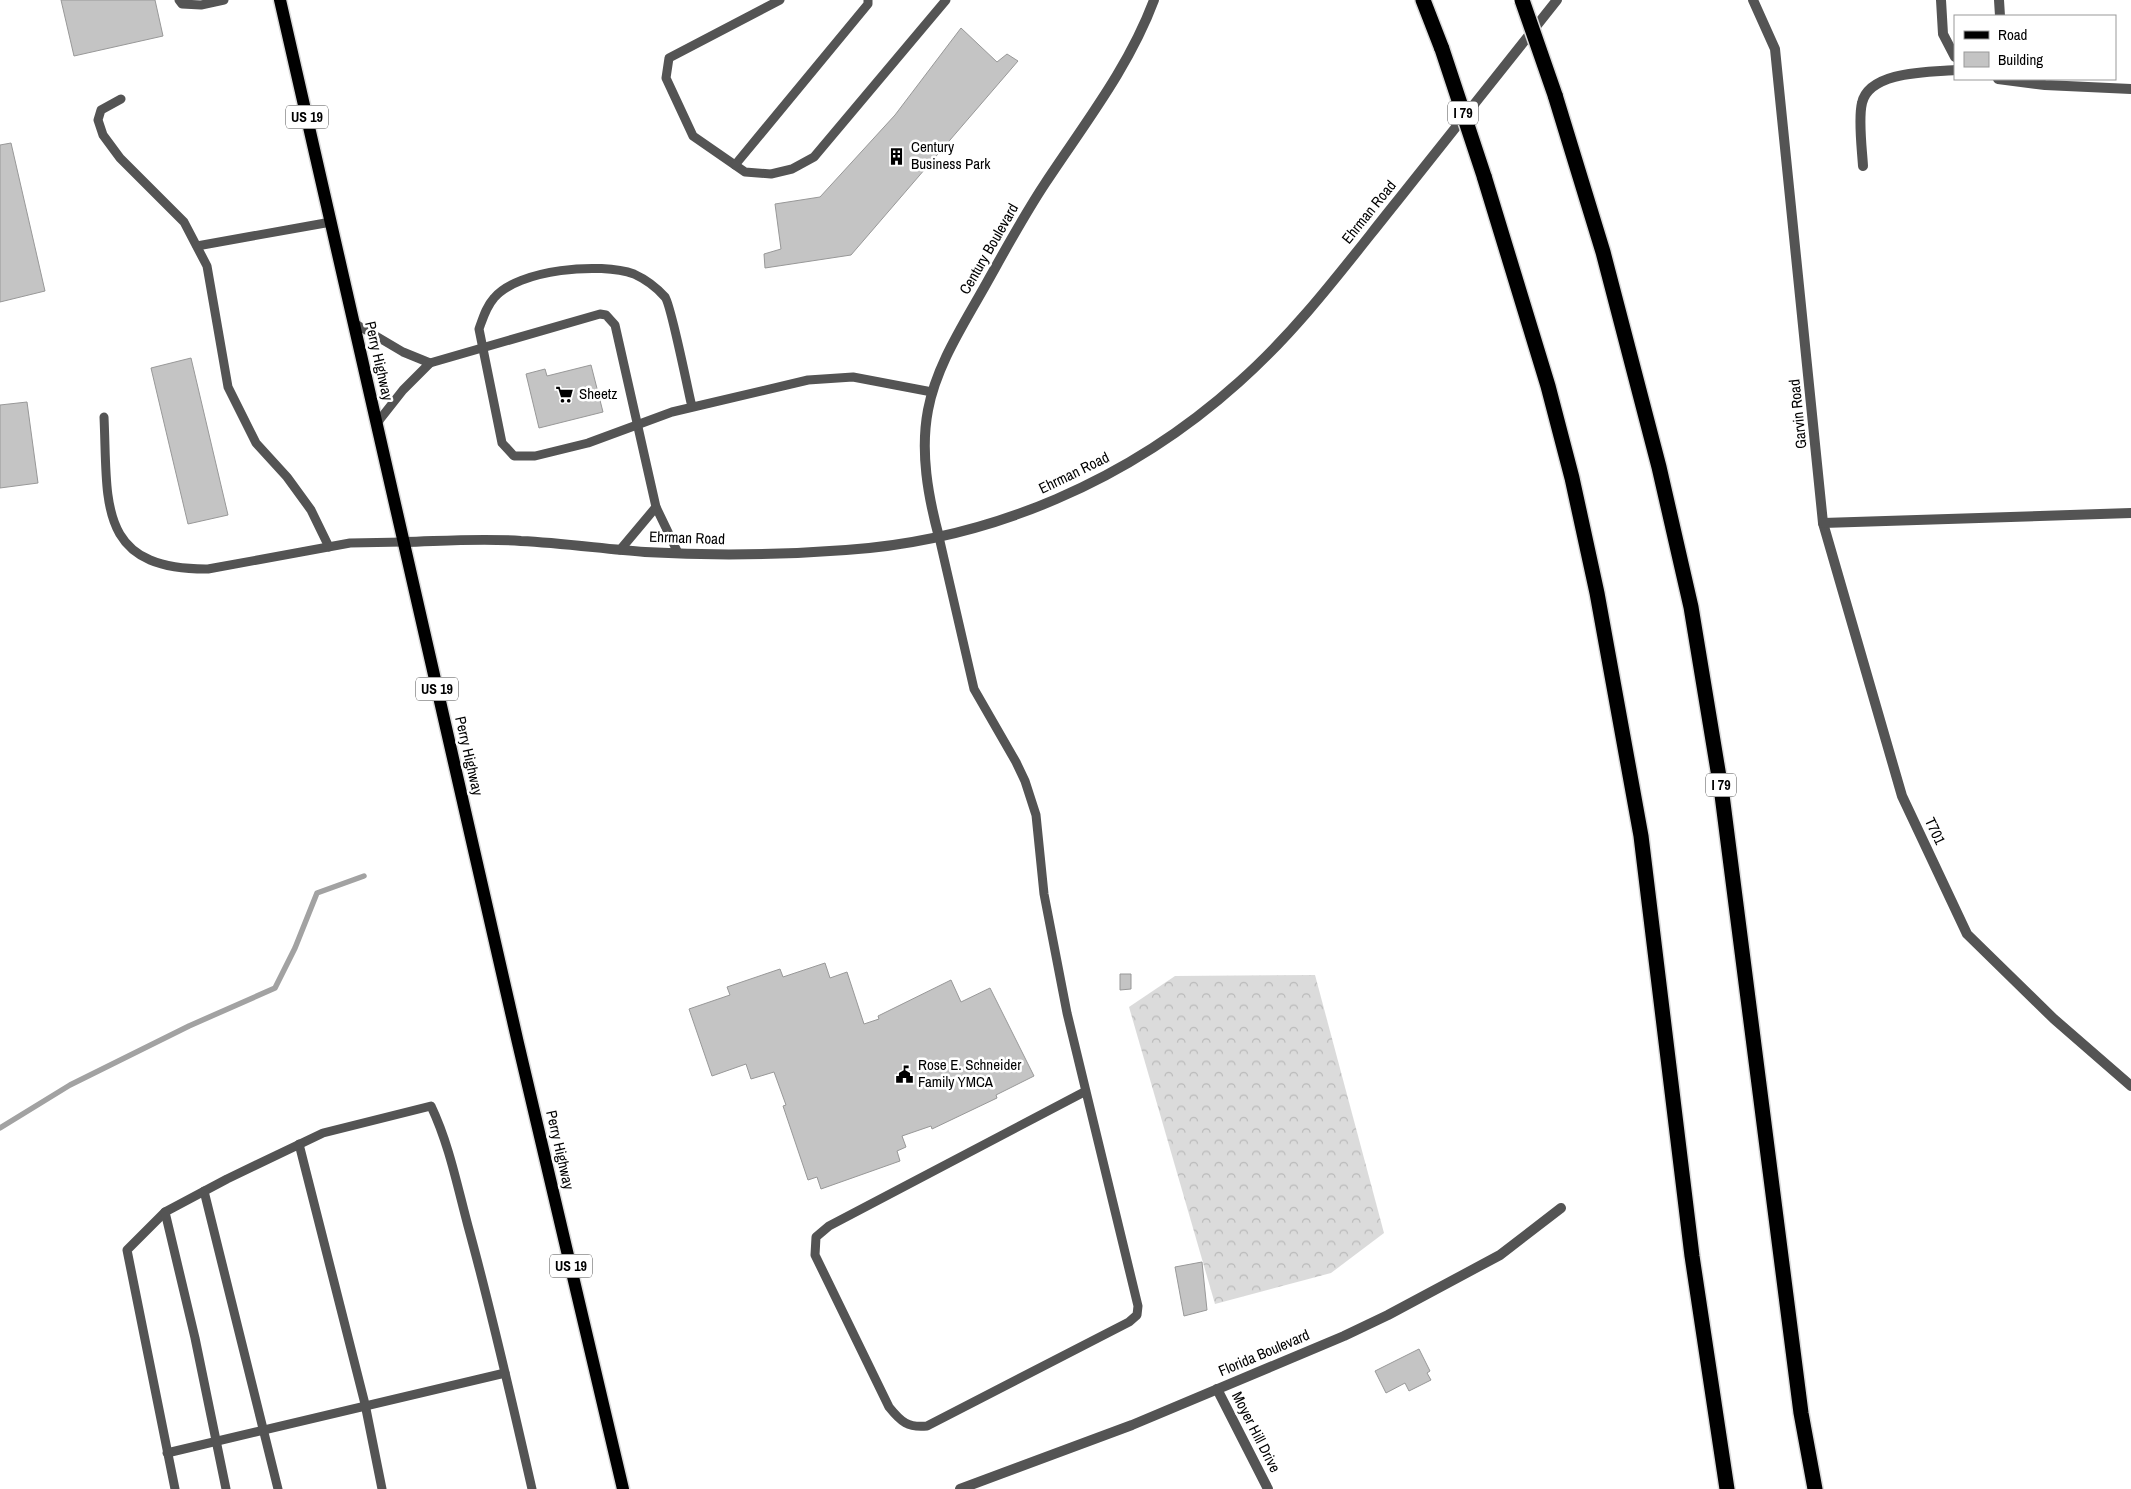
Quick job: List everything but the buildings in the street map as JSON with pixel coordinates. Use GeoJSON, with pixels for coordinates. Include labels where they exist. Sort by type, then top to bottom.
{"type":"FeatureCollection","features":[{"type":"Feature","properties":{"kind":"highway","name":"I 79"},"geometry":{"type":"LineString","coordinates":[[1423,0],[1442,49],[1484,176],[1548,386],[1572,478],[1599,602],[1641,836],[1692,1256],[1727,1489]]}},
{"type":"Feature","properties":{"kind":"highway","name":"I 79"},"geometry":{"type":"LineString","coordinates":[[1522,0],[1555,95],[1606,262],[1659,467],[1691,608],[1722,795],[1801,1413],[1815,1489]]}},
{"type":"Feature","properties":{"kind":"main road","name":"Perry Highway"},"geometry":{"type":"LineString","coordinates":[[280,0],[623,1489]]}},
{"type":"Feature","properties":{"kind":"street","name":"Century Boulevard"},"geometry":{"type":"LineString","coordinates":[[939,537],[929,495],[925,447],[932,392],[939,374],[962,326],[1040,191],[1120,71],[1147,19],[1154,0]]}},
{"type":"Feature","properties":{"kind":"street","name":"Ehrman Road"},"geometry":{"type":"LineString","coordinates":[[404,542],[512,540],[620,550],[754,555],[843,551],[939,537],[1008,519],[1067,495],[1094,482],[1170,436],[1240,381],[1286,334],[1362,245],[1557,0]]}},
{"type":"Feature","properties":{"kind":"street","name":"Garvin Road"},"geometry":{"type":"LineString","coordinates":[[1753,0],[1775,49],[1824,523]]}},
{"type":"Feature","properties":{"kind":"street"},"geometry":{"type":"LineString","coordinates":[[1941,0],[1943,34],[1954,55]]}},
{"type":"Feature","properties":{"kind":"street"},"geometry":{"type":"LineString","coordinates":[[1998,0],[2000,15]]}},
{"type":"Feature","properties":{"kind":"street"},"geometry":{"type":"LineString","coordinates":[[1863,166],[1862,104],[1867,90],[1887,79],[1918,73],[1954,70]]}},
{"type":"Feature","properties":{"kind":"street"},"geometry":{"type":"LineString","coordinates":[[2009,80],[2045,85],[2131,89]]}},
{"type":"Feature","properties":{"kind":"street"},"geometry":{"type":"LineString","coordinates":[[1824,523],[2131,513]]}},
{"type":"Feature","properties":{"kind":"street","name":"T701"},"geometry":{"type":"LineString","coordinates":[[1824,523],[1902,796],[1967,934],[2054,1019],[2131,1086]]}},
{"type":"Feature","properties":{"kind":"street","name":"Florida Boulevard"},"geometry":{"type":"LineString","coordinates":[[960,1489],[1132,1425],[1388,1316],[1500,1254],[1561,1208]]}},
{"type":"Feature","properties":{"kind":"street","name":"Moyer Hill Drive"},"geometry":{"type":"LineString","coordinates":[[1217,1389],[1268,1489]]}},
{"type":"Feature","properties":{"kind":"lane"},"geometry":{"type":"LineString","coordinates":[[179,0],[182,4],[201,5],[224,0]]}},
{"type":"Feature","properties":{"kind":"lane"},"geometry":{"type":"LineString","coordinates":[[780,0],[669,58],[666,78],[693,136],[745,172],[770,174],[792,169],[814,157],[946,0]]}},
{"type":"Feature","properties":{"kind":"lane"},"geometry":{"type":"LineString","coordinates":[[736,165],[868,4],[868,0]]}},
{"type":"Feature","properties":{"kind":"lane"},"geometry":{"type":"LineString","coordinates":[[121,99],[101,110],[98,120],[103,135],[120,158],[184,222],[207,266],[228,387],[256,443],[287,477],[311,510],[329,547]]}},
{"type":"Feature","properties":{"kind":"lane"},"geometry":{"type":"LineString","coordinates":[[197,246],[331,222]]}},
{"type":"Feature","properties":{"kind":"lane"},"geometry":{"type":"LineString","coordinates":[[692,407],[667,298],[652,285],[634,274],[608,269],[568,269],[520,280],[495,297],[485,312],[479,328],[502,443],[514,456],[535,456],[588,443],[672,412],[808,380],[853,377],[932,392]]}},
{"type":"Feature","properties":{"kind":"lane"},"geometry":{"type":"LineString","coordinates":[[377,423],[402,390],[430,363],[600,314],[606,315],[615,325],[656,507],[678,553]]}},
{"type":"Feature","properties":{"kind":"lane"},"geometry":{"type":"LineString","coordinates":[[354,323],[402,352],[430,363]]}},
{"type":"Feature","properties":{"kind":"lane"},"geometry":{"type":"LineString","coordinates":[[104,417],[108,496],[111,515],[118,532],[128,545],[143,557],[162,565],[184,569],[208,568],[363,542],[404,542]]}},
{"type":"Feature","properties":{"kind":"lane"},"geometry":{"type":"LineString","coordinates":[[620,550],[656,507]]}},
{"type":"Feature","properties":{"kind":"lane"},"geometry":{"type":"LineString","coordinates":[[939,537],[953,591],[965,656],[974,689],[1025,780],[1036,815],[1051,934],[1067,1013],[1086,1091],[1136,1298],[1137,1315],[1129,1322],[927,1426],[915,1427],[904,1423],[889,1407],[815,1255],[816,1237],[829,1226],[1086,1091]]}},
{"type":"Feature","properties":{"kind":"lane"},"geometry":{"type":"LineString","coordinates":[[175,1489],[127,1250],[166,1212],[299,1144],[323,1133],[431,1106],[443,1130],[506,1373],[532,1489]]}},
{"type":"Feature","properties":{"kind":"lane"},"geometry":{"type":"LineString","coordinates":[[299,1144],[365,1404],[382,1489]]}},
{"type":"Feature","properties":{"kind":"lane"},"geometry":{"type":"LineString","coordinates":[[204,1191],[278,1489]]}},
{"type":"Feature","properties":{"kind":"lane"},"geometry":{"type":"LineString","coordinates":[[166,1212],[226,1489]]}},
{"type":"Feature","properties":{"kind":"lane"},"geometry":{"type":"LineString","coordinates":[[167,1453],[365,1404],[506,1373]]}},
{"type":"Feature","properties":{"kind":"green space"},"geometry":{"type":"Polygon","coordinates":[[[1315,975],[1384,1233],[1331,1273],[1215,1304],[1129,1007],[1175,976],[1315,975]]]}},
{"type":"Feature","properties":{"kind":"waterway"},"geometry":{"type":"LineString","coordinates":[[0,1128],[70,1085],[189,1026],[275,988],[295,948],[317,893],[364,876]]}},
{"type":"Feature","properties":{"kind":"place","name":"Century Business Park"},"geometry":{"type":"Point","coordinates":[897,156]}},
{"type":"Feature","properties":{"kind":"place","name":"Sheetz"},"geometry":{"type":"Point","coordinates":[565,394]}},
{"type":"Feature","properties":{"kind":"place","name":"Rose E. Schneider Family YMCA"},"geometry":{"type":"Point","coordinates":[904,1074]}}]}
